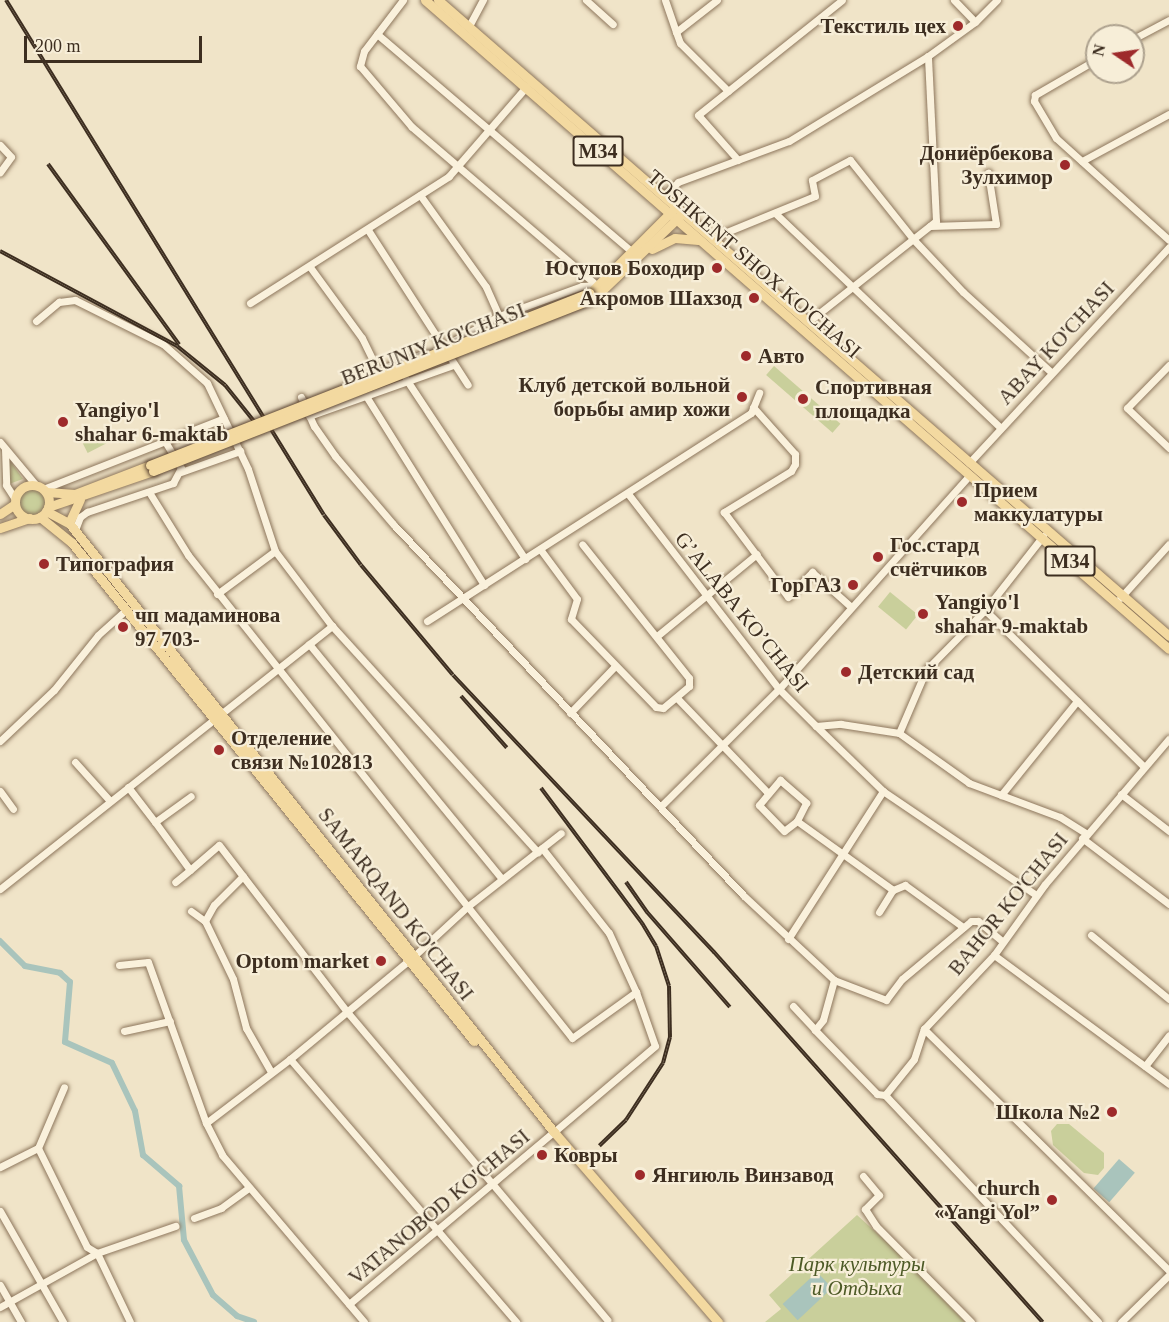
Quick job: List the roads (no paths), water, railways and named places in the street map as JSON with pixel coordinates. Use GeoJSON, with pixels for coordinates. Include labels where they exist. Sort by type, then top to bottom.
{"type":"FeatureCollection","features":[{"type":"Feature","properties":{"kind":"main road","name":"TOSHKENT SHOX KO'CHASI"},"geometry":{"type":"LineString","coordinates":[[425,0],[660,199]]}},
{"type":"Feature","properties":{"kind":"main road","name":"TOSHKENT SHOX KO'CHASI"},"geometry":{"type":"LineString","coordinates":[[438,0],[676,214],[784,307],[965,474],[1119,599],[1169,636]]}},
{"type":"Feature","properties":{"kind":"main road"},"geometry":{"type":"LineString","coordinates":[[643,242],[656,220],[660,199]]}},
{"type":"Feature","properties":{"kind":"main road","name":"BERUNIY KO'CHASI"},"geometry":{"type":"LineString","coordinates":[[638,255],[643,242],[676,214]]}},
{"type":"Feature","properties":{"kind":"main road","name":"BERUNIY KO'CHASI"},"geometry":{"type":"LineString","coordinates":[[0,528],[591,296],[638,255],[676,214]]}},
{"type":"Feature","properties":{"kind":"main road"},"geometry":{"type":"LineString","coordinates":[[638,255],[675,238],[707,240]]}},
{"type":"Feature","properties":{"kind":"main road","name":"TOSHKENT SHOX KO'CHASI"},"geometry":{"type":"LineString","coordinates":[[784,307],[808,322]]}},
{"type":"Feature","properties":{"kind":"main road","name":"M34"},"geometry":{"type":"LineString","coordinates":[[808,322],[973,466]]}},
{"type":"Feature","properties":{"kind":"main road","name":"TOSHKENT SHOX KO'CHASI"},"geometry":{"type":"LineString","coordinates":[[973,466],[1119,599],[1169,649]]}},
{"type":"Feature","properties":{"kind":"main road"},"geometry":{"type":"LineString","coordinates":[[965,474],[973,466]]}},
{"type":"Feature","properties":{"kind":"main road","name":"BERUNIY KO'CHASI"},"geometry":{"type":"LineString","coordinates":[[42,489],[75,494],[151,468]]}},
{"type":"Feature","properties":{"kind":"main road"},"geometry":{"type":"LineString","coordinates":[[0,514],[15,501],[21,489],[42,489],[45,512]]}},
{"type":"Feature","properties":{"kind":"main road"},"geometry":{"type":"LineString","coordinates":[[72,527],[81,498]]}},
{"type":"Feature","properties":{"kind":"main road"},"geometry":{"type":"LineString","coordinates":[[15,501],[20,513],[29,518]]}},
{"type":"Feature","properties":{"kind":"main road","name":"SAMARQAND KO'CHASI"},"geometry":{"type":"LineString","coordinates":[[45,512],[72,527],[218,717],[411,959],[552,1134],[711,1322]]}},
{"type":"Feature","properties":{"kind":"main road","name":"SAMARQAND KO'CHASI"},"geometry":{"type":"LineString","coordinates":[[45,512],[218,717]]}},
{"type":"Feature","properties":{"kind":"main road","name":"SAMARQAND KO'CHASI"},"geometry":{"type":"LineString","coordinates":[[552,1134],[718,1322]]}},
{"type":"Feature","properties":{"kind":"street"},"geometry":{"type":"LineString","coordinates":[[403,0],[364,51],[360,66],[412,126],[599,287]]}},
{"type":"Feature","properties":{"kind":"street"},"geometry":{"type":"LineString","coordinates":[[469,26],[483,0]]}},
{"type":"Feature","properties":{"kind":"street"},"geometry":{"type":"LineString","coordinates":[[586,0],[614,24]]}},
{"type":"Feature","properties":{"kind":"street"},"geometry":{"type":"LineString","coordinates":[[665,0],[680,44],[728,91]]}},
{"type":"Feature","properties":{"kind":"street"},"geometry":{"type":"LineString","coordinates":[[676,32],[717,0]]}},
{"type":"Feature","properties":{"kind":"street"},"geometry":{"type":"LineString","coordinates":[[738,160],[698,115],[842,0]]}},
{"type":"Feature","properties":{"kind":"street"},"geometry":{"type":"LineString","coordinates":[[954,0],[975,22]]}},
{"type":"Feature","properties":{"kind":"street"},"geometry":{"type":"LineString","coordinates":[[660,199],[678,182],[789,141],[928,56],[975,22],[997,0]]}},
{"type":"Feature","properties":{"kind":"street"},"geometry":{"type":"LineString","coordinates":[[1145,32],[1168,20]]}},
{"type":"Feature","properties":{"kind":"street"},"geometry":{"type":"LineString","coordinates":[[377,34],[638,255]]}},
{"type":"Feature","properties":{"kind":"street"},"geometry":{"type":"LineString","coordinates":[[808,322],[849,287],[930,226],[937,212],[928,56]]}},
{"type":"Feature","properties":{"kind":"street"},"geometry":{"type":"LineString","coordinates":[[1085,66],[1034,98],[1056,138],[1169,240]]}},
{"type":"Feature","properties":{"kind":"street"},"geometry":{"type":"LineString","coordinates":[[250,303],[368,230],[459,166],[526,87]]}},
{"type":"Feature","properties":{"kind":"street"},"geometry":{"type":"LineString","coordinates":[[1082,161],[1169,114]]}},
{"type":"Feature","properties":{"kind":"street"},"geometry":{"type":"LineString","coordinates":[[0,146],[11,157],[0,172]]}},
{"type":"Feature","properties":{"kind":"street"},"geometry":{"type":"LineString","coordinates":[[707,240],[815,196],[812,180],[850,160],[913,239],[963,292],[1052,373]]}},
{"type":"Feature","properties":{"kind":"street"},"geometry":{"type":"LineString","coordinates":[[930,226],[996,224],[988,173]]}},
{"type":"Feature","properties":{"kind":"street"},"geometry":{"type":"LineString","coordinates":[[420,195],[486,287],[498,316]]}},
{"type":"Feature","properties":{"kind":"street"},"geometry":{"type":"LineString","coordinates":[[775,213],[849,287],[1000,427]]}},
{"type":"Feature","properties":{"kind":"street"},"geometry":{"type":"LineString","coordinates":[[368,230],[468,385]]}},
{"type":"Feature","properties":{"kind":"street","name":"ABAY KO'CHASI"},"geometry":{"type":"LineString","coordinates":[[973,466],[1000,427],[1169,247]]}},
{"type":"Feature","properties":{"kind":"street"},"geometry":{"type":"LineString","coordinates":[[310,267],[362,338],[385,388]]}},
{"type":"Feature","properties":{"kind":"street"},"geometry":{"type":"LineString","coordinates":[[378,370],[444,346],[498,316],[599,287]]}},
{"type":"Feature","properties":{"kind":"street","name":"VATANOBOD KO'CHASI"},"geometry":{"type":"LineString","coordinates":[[36,321],[59,302],[75,300],[163,344],[207,383],[240,451],[275,551],[332,626],[540,850],[609,933],[636,992],[655,1046],[349,1304]]}},
{"type":"Feature","properties":{"kind":"street"},"geometry":{"type":"LineString","coordinates":[[309,416],[406,379],[453,365]]}},
{"type":"Feature","properties":{"kind":"street"},"geometry":{"type":"LineString","coordinates":[[1169,365],[1127,408],[1169,448]]}},
{"type":"Feature","properties":{"kind":"street"},"geometry":{"type":"LineString","coordinates":[[406,379],[525,559]]}},
{"type":"Feature","properties":{"kind":"street"},"geometry":{"type":"LineString","coordinates":[[428,621],[629,495],[751,413],[759,393]]}},
{"type":"Feature","properties":{"kind":"street"},"geometry":{"type":"LineString","coordinates":[[366,396],[484,585]]}},
{"type":"Feature","properties":{"kind":"street"},"geometry":{"type":"LineString","coordinates":[[301,397],[309,416],[335,456],[463,600],[788,939],[834,980],[886,1000],[902,980],[974,920],[1002,941]]}},
{"type":"Feature","properties":{"kind":"street"},"geometry":{"type":"LineString","coordinates":[[753,407],[795,454],[795,464],[791,471],[724,512],[788,597],[812,572],[852,608]]}},
{"type":"Feature","properties":{"kind":"street"},"geometry":{"type":"LineString","coordinates":[[2,445],[42,489],[224,418]]}},
{"type":"Feature","properties":{"kind":"street"},"geometry":{"type":"LineString","coordinates":[[165,441],[181,472]]}},
{"type":"Feature","properties":{"kind":"street"},"geometry":{"type":"LineString","coordinates":[[2,445],[6,485],[15,501]]}},
{"type":"Feature","properties":{"kind":"street"},"geometry":{"type":"LineString","coordinates":[[72,527],[87,512],[173,483],[181,472],[240,451]]}},
{"type":"Feature","properties":{"kind":"street"},"geometry":{"type":"LineString","coordinates":[[661,806],[779,689],[852,608],[965,474]]}},
{"type":"Feature","properties":{"kind":"street"},"geometry":{"type":"LineString","coordinates":[[148,492],[162,517],[277,670],[572,1038],[636,992]]}},
{"type":"Feature","properties":{"kind":"street","name":"G’ALABA KO’CHASI"},"geometry":{"type":"LineString","coordinates":[[629,495],[779,689],[816,726],[883,791],[1036,895]]}},
{"type":"Feature","properties":{"kind":"street"},"geometry":{"type":"LineString","coordinates":[[899,733],[927,670],[985,610],[1043,536]]}},
{"type":"Feature","properties":{"kind":"street"},"geometry":{"type":"LineString","coordinates":[[540,549],[577,599],[571,619],[656,707],[663,708],[689,686],[689,678],[582,544]]}},
{"type":"Feature","properties":{"kind":"street"},"geometry":{"type":"LineString","coordinates":[[1119,599],[1169,544]]}},
{"type":"Feature","properties":{"kind":"street"},"geometry":{"type":"LineString","coordinates":[[218,594],[275,551]]}},
{"type":"Feature","properties":{"kind":"street"},"geometry":{"type":"LineString","coordinates":[[657,636],[704,594],[757,554]]}},
{"type":"Feature","properties":{"kind":"street"},"geometry":{"type":"LineString","coordinates":[[0,741],[54,690],[98,635],[126,610]]}},
{"type":"Feature","properties":{"kind":"street"},"geometry":{"type":"LineString","coordinates":[[985,610],[1144,767]]}},
{"type":"Feature","properties":{"kind":"street"},"geometry":{"type":"LineString","coordinates":[[0,889],[332,626]]}},
{"type":"Feature","properties":{"kind":"street"},"geometry":{"type":"LineString","coordinates":[[309,644],[502,879]]}},
{"type":"Feature","properties":{"kind":"street"},"geometry":{"type":"LineString","coordinates":[[570,713],[615,666]]}},
{"type":"Feature","properties":{"kind":"street"},"geometry":{"type":"LineString","coordinates":[[677,698],[767,792]]}},
{"type":"Feature","properties":{"kind":"street"},"geometry":{"type":"LineString","coordinates":[[1001,795],[1077,701]]}},
{"type":"Feature","properties":{"kind":"street"},"geometry":{"type":"LineString","coordinates":[[816,726],[841,724],[899,733],[969,783],[1060,818],[1169,904]]}},
{"type":"Feature","properties":{"kind":"street","name":"BAHOR KO'CHASI"},"geometry":{"type":"LineString","coordinates":[[885,1095],[914,1059],[924,1029],[994,955],[1036,895],[1169,739]]}},
{"type":"Feature","properties":{"kind":"street"},"geometry":{"type":"LineString","coordinates":[[75,762],[110,801]]}},
{"type":"Feature","properties":{"kind":"street"},"geometry":{"type":"LineString","coordinates":[[780,780],[804,800],[806,806],[797,821],[787,830],[782,829],[760,808],[767,792],[780,780]]}},
{"type":"Feature","properties":{"kind":"street"},"geometry":{"type":"LineString","coordinates":[[128,787],[190,870]]}},
{"type":"Feature","properties":{"kind":"street"},"geometry":{"type":"LineString","coordinates":[[0,791],[13,809]]}},
{"type":"Feature","properties":{"kind":"street"},"geometry":{"type":"LineString","coordinates":[[788,939],[883,791]]}},
{"type":"Feature","properties":{"kind":"street"},"geometry":{"type":"LineString","coordinates":[[1122,794],[1169,831]]}},
{"type":"Feature","properties":{"kind":"street"},"geometry":{"type":"LineString","coordinates":[[155,822],[191,796]]}},
{"type":"Feature","properties":{"kind":"street"},"geometry":{"type":"LineString","coordinates":[[797,821],[893,890]]}},
{"type":"Feature","properties":{"kind":"street"},"geometry":{"type":"LineString","coordinates":[[206,1123],[348,1013],[468,906],[561,833]]}},
{"type":"Feature","properties":{"kind":"street"},"geometry":{"type":"LineString","coordinates":[[175,882],[219,845],[348,1013],[607,1320]]}},
{"type":"Feature","properties":{"kind":"street"},"geometry":{"type":"LineString","coordinates":[[205,921],[214,905],[243,876]]}},
{"type":"Feature","properties":{"kind":"street"},"geometry":{"type":"LineString","coordinates":[[879,912],[893,890],[904,885],[963,927]]}},
{"type":"Feature","properties":{"kind":"street"},"geometry":{"type":"LineString","coordinates":[[192,911],[205,921],[233,979],[246,1028],[272,1072]]}},
{"type":"Feature","properties":{"kind":"street"},"geometry":{"type":"LineString","coordinates":[[1091,935],[1169,999]]}},
{"type":"Feature","properties":{"kind":"street"},"geometry":{"type":"LineString","coordinates":[[994,955],[1169,1084]]}},
{"type":"Feature","properties":{"kind":"street"},"geometry":{"type":"LineString","coordinates":[[119,965],[148,962],[206,1123],[222,1155],[247,1189],[364,1322]]}},
{"type":"Feature","properties":{"kind":"street"},"geometry":{"type":"LineString","coordinates":[[815,1030],[823,1020],[834,980]]}},
{"type":"Feature","properties":{"kind":"street"},"geometry":{"type":"LineString","coordinates":[[793,1006],[877,1094],[885,1095],[1098,1322]]}},
{"type":"Feature","properties":{"kind":"street"},"geometry":{"type":"LineString","coordinates":[[124,1031],[170,1021]]}},
{"type":"Feature","properties":{"kind":"street"},"geometry":{"type":"LineString","coordinates":[[924,1029],[1169,1273],[1121,1322]]}},
{"type":"Feature","properties":{"kind":"street"},"geometry":{"type":"LineString","coordinates":[[1145,1066],[1169,1035]]}},
{"type":"Feature","properties":{"kind":"street"},"geometry":{"type":"LineString","coordinates":[[290,1059],[516,1322]]}},
{"type":"Feature","properties":{"kind":"street"},"geometry":{"type":"LineString","coordinates":[[0,1167],[38,1148],[64,1087]]}},
{"type":"Feature","properties":{"kind":"street"},"geometry":{"type":"LineString","coordinates":[[38,1148],[87,1247],[97,1252],[130,1322]]}},
{"type":"Feature","properties":{"kind":"street"},"geometry":{"type":"LineString","coordinates":[[863,1176],[879,1195],[865,1209],[876,1226],[971,1322]]}},
{"type":"Feature","properties":{"kind":"street"},"geometry":{"type":"LineString","coordinates":[[194,1218],[221,1208],[247,1189]]}},
{"type":"Feature","properties":{"kind":"street"},"geometry":{"type":"LineString","coordinates":[[0,1211],[63,1322]]}},
{"type":"Feature","properties":{"kind":"street"},"geometry":{"type":"LineString","coordinates":[[0,1306],[97,1252],[175,1226]]}},
{"type":"Feature","properties":{"kind":"street"},"geometry":{"type":"LineString","coordinates":[[0,1285],[21,1322]]}},
{"type":"Feature","properties":{"kind":"water"},"geometry":{"type":"Polygon","coordinates":[[[1119,1159],[1135,1173],[1109,1202],[1093,1188],[1119,1159]]]}},
{"type":"Feature","properties":{"kind":"water"},"geometry":{"type":"Polygon","coordinates":[[[817,1272],[832,1288],[798,1320],[783,1304],[817,1272]]]}},
{"type":"Feature","properties":{"kind":"waterway"},"geometry":{"type":"LineString","coordinates":[[0,941],[25,966],[60,973],[70,982],[65,1042],[112,1063],[135,1111],[143,1155],[179,1186],[184,1240],[213,1295],[237,1316],[254,1322]]}},
{"type":"Feature","properties":{"kind":"railway"},"geometry":{"type":"LineString","coordinates":[[6,0],[324,515],[361,565],[453,675],[714,952],[1043,1322]]}},
{"type":"Feature","properties":{"kind":"railway"},"geometry":{"type":"LineString","coordinates":[[48,164],[179,344]]}},
{"type":"Feature","properties":{"kind":"railway"},"geometry":{"type":"LineString","coordinates":[[0,251],[177,346],[225,385],[261,430]]}},
{"type":"Feature","properties":{"kind":"railway"},"geometry":{"type":"LineString","coordinates":[[461,696],[507,748]]}},
{"type":"Feature","properties":{"kind":"railway"},"geometry":{"type":"LineString","coordinates":[[541,788],[642,923],[656,946],[669,986],[670,1037],[663,1063],[626,1120],[599,1146]]}},
{"type":"Feature","properties":{"kind":"railway"},"geometry":{"type":"LineString","coordinates":[[626,882],[647,912],[730,1007]]}},
{"type":"Feature","properties":{"kind":"place","name":"Текстиль цех"},"geometry":{"type":"Point","coordinates":[958,26]}},
{"type":"Feature","properties":{"kind":"place","name":"Дониёрбекова Зулхимор"},"geometry":{"type":"Point","coordinates":[1065,165]}},
{"type":"Feature","properties":{"kind":"place","name":"Юсупов Боходир"},"geometry":{"type":"Point","coordinates":[717,268]}},
{"type":"Feature","properties":{"kind":"place","name":"Акромов Шахзод"},"geometry":{"type":"Point","coordinates":[754,298]}},
{"type":"Feature","properties":{"kind":"place","name":"Авто"},"geometry":{"type":"Point","coordinates":[746,356]}},
{"type":"Feature","properties":{"kind":"place","name":"Клуб детской вольной борьбы амир хожи"},"geometry":{"type":"Point","coordinates":[742,397]}},
{"type":"Feature","properties":{"kind":"place","name":"Спортивная площадка"},"geometry":{"type":"Point","coordinates":[803,399]}},
{"type":"Feature","properties":{"kind":"place","name":"Yangiyo'l shahar 6-maktab"},"geometry":{"type":"Point","coordinates":[63,422]}},
{"type":"Feature","properties":{"kind":"place","name":"Прием маккулатуры"},"geometry":{"type":"Point","coordinates":[962,502]}},
{"type":"Feature","properties":{"kind":"place","name":"Гос.стард счётчиков"},"geometry":{"type":"Point","coordinates":[878,557]}},
{"type":"Feature","properties":{"kind":"place","name":"Типография"},"geometry":{"type":"Point","coordinates":[44,564]}},
{"type":"Feature","properties":{"kind":"place","name":"ГорГАЗ"},"geometry":{"type":"Point","coordinates":[853,585]}},
{"type":"Feature","properties":{"kind":"place","name":"Yangiyo'l shahar 9-maktab"},"geometry":{"type":"Point","coordinates":[923,614]}},
{"type":"Feature","properties":{"kind":"place","name":"чп мадаминова 97 703-"},"geometry":{"type":"Point","coordinates":[123,627]}},
{"type":"Feature","properties":{"kind":"place","name":"Детский сад"},"geometry":{"type":"Point","coordinates":[846,672]}},
{"type":"Feature","properties":{"kind":"place","name":"Отделение связи №102813"},"geometry":{"type":"Point","coordinates":[219,750]}},
{"type":"Feature","properties":{"kind":"place","name":"Optom market"},"geometry":{"type":"Point","coordinates":[381,961]}},
{"type":"Feature","properties":{"kind":"place","name":"Школа №2"},"geometry":{"type":"Point","coordinates":[1112,1112]}},
{"type":"Feature","properties":{"kind":"place","name":"Ковры"},"geometry":{"type":"Point","coordinates":[542,1155]}},
{"type":"Feature","properties":{"kind":"place","name":"Янгиюль Винзавод"},"geometry":{"type":"Point","coordinates":[640,1175]}},
{"type":"Feature","properties":{"kind":"place","name":"church «Yangi Yol”"},"geometry":{"type":"Point","coordinates":[1052,1200]}},
{"type":"Feature","properties":{"kind":"park label","name":"Парк культуры и Отдыха"},"geometry":{"type":"Point","coordinates":[857,1276]}}]}
